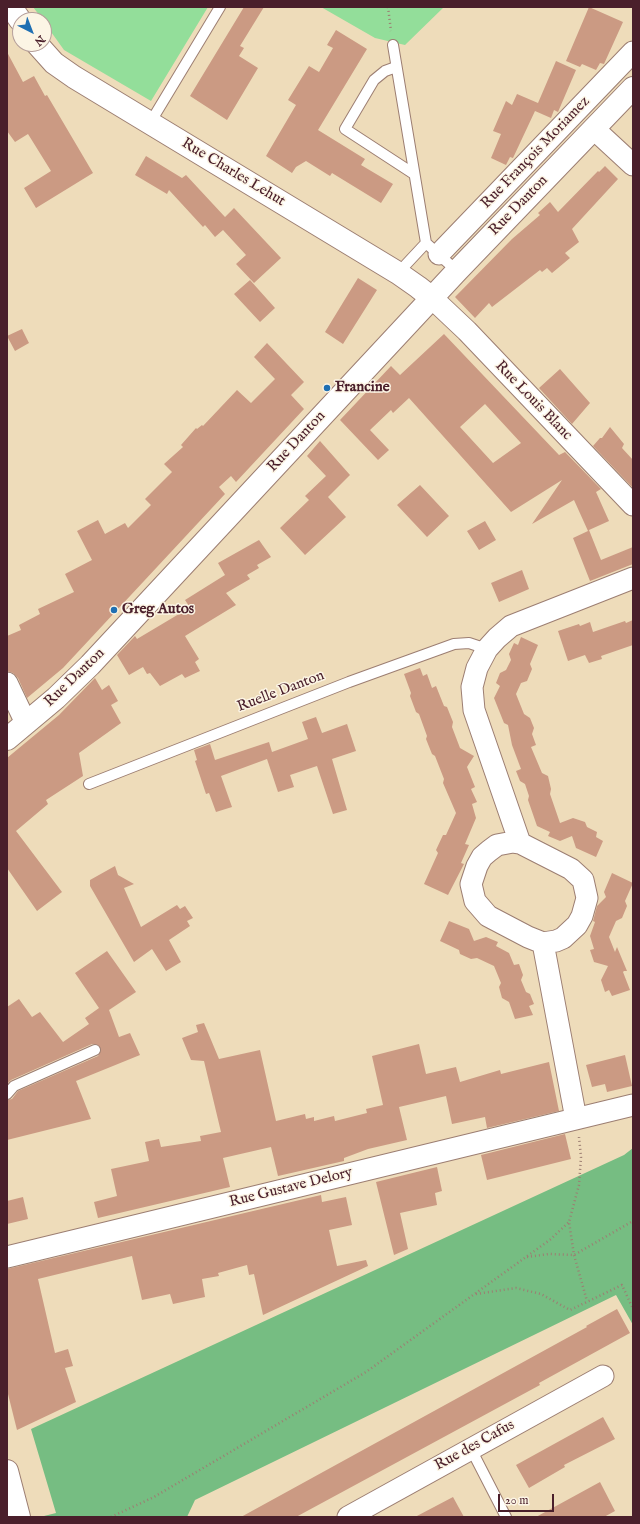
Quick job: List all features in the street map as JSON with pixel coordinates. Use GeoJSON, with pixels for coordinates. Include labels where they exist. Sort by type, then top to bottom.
{"type":"FeatureCollection","features":[{"type":"Feature","properties":{"kind":"street","name":"Rue Charles Lehut"},"geometry":{"type":"LineString","coordinates":[[44,52],[54,63],[74,77],[398,273],[418,286],[432,298]]}},
{"type":"Feature","properties":{"kind":"street","name":"Rue François Moriamez"},"geometry":{"type":"LineString","coordinates":[[433,248],[633,52]]}},
{"type":"Feature","properties":{"kind":"street","name":"Rue Danton"},"geometry":{"type":"LineString","coordinates":[[7,739],[56,698],[90,665],[457,271],[633,88]]}},
{"type":"Feature","properties":{"kind":"street"},"geometry":{"type":"LineString","coordinates":[[594,128],[633,165]]}},
{"type":"Feature","properties":{"kind":"street","name":"Rue Louis Blanc"},"geometry":{"type":"LineString","coordinates":[[432,298],[467,331],[633,505]]}},
{"type":"Feature","properties":{"kind":"street"},"geometry":{"type":"LineString","coordinates":[[520,843],[474,710],[472,687],[479,663],[488,649],[504,631],[520,621],[633,578]]}},
{"type":"Feature","properties":{"kind":"street"},"geometry":{"type":"LineString","coordinates":[[7,683],[26,723]]}},
{"type":"Feature","properties":{"kind":"street"},"geometry":{"type":"LineString","coordinates":[[545,952],[556,941],[563,938],[577,925],[582,916],[587,898],[583,880],[571,869],[520,843],[508,842],[497,845],[482,857],[476,866],[471,884],[472,892],[475,901],[488,916],[528,937],[545,952],[576,1119]]}},
{"type":"Feature","properties":{"kind":"street","name":"Rue Gustave Delory"},"geometry":{"type":"LineString","coordinates":[[7,1257],[633,1105]]}},
{"type":"Feature","properties":{"kind":"street","name":"Rue des Cafus"},"geometry":{"type":"LineString","coordinates":[[348,1517],[603,1376]]}},
{"type":"Feature","properties":{"kind":"street"},"geometry":{"type":"LineString","coordinates":[[7,1471],[19,1517]]}},
{"type":"Feature","properties":{"kind":"lane"},"geometry":{"type":"LineString","coordinates":[[150,123],[220,7]]}},
{"type":"Feature","properties":{"kind":"lane"},"geometry":{"type":"LineString","coordinates":[[393,45],[414,174],[433,248],[457,271]]}},
{"type":"Feature","properties":{"kind":"lane"},"geometry":{"type":"LineString","coordinates":[[396,66],[385,71],[374,80],[345,130],[414,174]]}},
{"type":"Feature","properties":{"kind":"lane"},"geometry":{"type":"LineString","coordinates":[[398,273],[433,248]]}},
{"type":"Feature","properties":{"kind":"lane","name":"Ruelle Danton"},"geometry":{"type":"LineString","coordinates":[[89,784],[349,682],[454,644],[469,643],[488,649]]}},
{"type":"Feature","properties":{"kind":"lane"},"geometry":{"type":"LineString","coordinates":[[7,1094],[14,1086],[95,1050]]}},
{"type":"Feature","properties":{"kind":"lane"},"geometry":{"type":"LineString","coordinates":[[470,1449],[506,1517]]}},
{"type":"Feature","properties":{"kind":"path"},"geometry":{"type":"LineString","coordinates":[[388,7],[393,45]]}},
{"type":"Feature","properties":{"kind":"path"},"geometry":{"type":"LineString","coordinates":[[576,1119],[581,1157],[579,1185],[568,1222],[574,1255],[587,1301]]}},
{"type":"Feature","properties":{"kind":"path"},"geometry":{"type":"LineString","coordinates":[[525,1257],[549,1254],[574,1255],[633,1220]]}},
{"type":"Feature","properties":{"kind":"path"},"geometry":{"type":"LineString","coordinates":[[110,1517],[154,1497],[366,1372],[551,1239],[568,1222]]}},
{"type":"Feature","properties":{"kind":"path"},"geometry":{"type":"LineString","coordinates":[[476,1294],[516,1288],[541,1294],[570,1310],[622,1285],[633,1309]]}},
{"type":"Feature","properties":{"kind":"green space"},"geometry":{"type":"Polygon","coordinates":[[[33,7],[208,7],[151,101],[64,50],[52,33],[52,12],[37,12],[33,7]]]}},
{"type":"Feature","properties":{"kind":"green space"},"geometry":{"type":"Polygon","coordinates":[[[321,7],[444,7],[405,45],[375,38],[321,7]]]}},
{"type":"Feature","properties":{"kind":"green space"},"geometry":{"type":"Polygon","coordinates":[[[633,1148],[633,1325],[616,1295],[195,1500],[187,1517],[44,1517],[56,1513],[31,1429],[624,1155],[633,1148]]]}},
{"type":"Feature","properties":{"kind":"building"},"geometry":{"type":"Polygon","coordinates":[[[244,7],[264,7],[240,46],[244,48],[239,56],[258,68],[227,120],[190,96],[244,7]]]}},
{"type":"Feature","properties":{"kind":"building"},"geometry":{"type":"Polygon","coordinates":[[[589,7],[623,22],[604,64],[600,63],[596,70],[582,64],[580,67],[566,61],[589,7]]]}},
{"type":"Feature","properties":{"kind":"building"},"geometry":{"type":"Polygon","coordinates":[[[336,30],[367,49],[318,130],[365,159],[361,165],[393,184],[381,203],[332,173],[330,176],[306,161],[296,167],[292,173],[266,156],[296,105],[288,100],[309,66],[319,72],[333,48],[327,45],[336,30]]]}},
{"type":"Feature","properties":{"kind":"building"},"geometry":{"type":"Polygon","coordinates":[[[7,52],[23,82],[34,76],[45,96],[47,95],[93,173],[36,208],[24,188],[51,171],[28,134],[15,142],[7,131],[7,52]]]}},
{"type":"Feature","properties":{"kind":"building"},"geometry":{"type":"Polygon","coordinates":[[[556,61],[576,70],[558,112],[554,110],[551,118],[535,111],[513,158],[510,157],[506,165],[491,158],[501,134],[493,131],[506,101],[512,105],[517,94],[538,103],[556,61]]]}},
{"type":"Feature","properties":{"kind":"building"},"geometry":{"type":"Polygon","coordinates":[[[146,156],[182,178],[186,175],[225,217],[234,208],[281,258],[254,283],[236,264],[246,255],[223,230],[215,237],[205,225],[203,227],[169,190],[167,194],[135,175],[146,156]]]}},
{"type":"Feature","properties":{"kind":"building"},"geometry":{"type":"Polygon","coordinates":[[[605,166],[618,179],[572,229],[579,242],[565,253],[570,258],[552,273],[547,268],[542,272],[540,270],[492,307],[489,303],[475,318],[455,297],[512,239],[540,215],[538,213],[550,202],[558,212],[598,171],[599,172],[605,166]]]}},
{"type":"Feature","properties":{"kind":"building"},"geometry":{"type":"Polygon","coordinates":[[[358,278],[377,290],[343,344],[325,332],[358,278]]]}},
{"type":"Feature","properties":{"kind":"building"},"geometry":{"type":"Polygon","coordinates":[[[250,280],[275,308],[260,322],[234,294],[250,280]]]}},
{"type":"Feature","properties":{"kind":"building"},"geometry":{"type":"Polygon","coordinates":[[[22,329],[29,343],[15,351],[7,336],[22,329]]]}},
{"type":"Feature","properties":{"kind":"building"},"geometry":{"type":"Polygon","coordinates":[[[444,334],[559,455],[565,452],[601,489],[596,492],[609,521],[589,530],[601,560],[633,547],[633,564],[590,581],[573,538],[588,531],[574,500],[532,524],[562,480],[511,512],[409,398],[393,413],[391,410],[370,430],[389,450],[378,460],[340,420],[391,366],[400,375],[444,334]],[[485,404],[460,427],[493,463],[521,443],[485,404]]]}},
{"type":"Feature","properties":{"kind":"building"},"geometry":{"type":"Polygon","coordinates":[[[267,343],[304,382],[291,395],[304,409],[236,482],[231,476],[219,487],[225,494],[63,668],[27,698],[18,678],[13,673],[7,671],[7,636],[21,630],[19,625],[40,614],[38,609],[74,592],[65,574],[92,560],[77,531],[98,520],[105,534],[125,523],[128,528],[151,505],[145,499],[172,472],[164,464],[183,447],[181,445],[196,428],[197,429],[202,425],[203,426],[237,390],[251,403],[275,379],[254,357],[267,343]]]}},
{"type":"Feature","properties":{"kind":"building"},"geometry":{"type":"Polygon","coordinates":[[[560,369],[590,403],[572,424],[539,388],[560,369]]]}},
{"type":"Feature","properties":{"kind":"building"},"geometry":{"type":"Polygon","coordinates":[[[610,427],[624,444],[622,448],[633,460],[633,488],[593,446],[600,438],[602,438],[610,427]]]}},
{"type":"Feature","properties":{"kind":"building"},"geometry":{"type":"Polygon","coordinates":[[[320,441],[350,475],[328,497],[346,517],[305,555],[280,528],[309,500],[305,496],[326,476],[307,456],[320,441]]]}},
{"type":"Feature","properties":{"kind":"building"},"geometry":{"type":"Polygon","coordinates":[[[420,485],[449,516],[427,537],[397,505],[420,485]]]}},
{"type":"Feature","properties":{"kind":"building"},"geometry":{"type":"Polygon","coordinates":[[[485,521],[496,540],[479,550],[467,531],[485,521]]]}},
{"type":"Feature","properties":{"kind":"building"},"geometry":{"type":"Polygon","coordinates":[[[259,540],[271,557],[257,565],[259,568],[247,575],[250,579],[226,593],[236,605],[185,636],[199,659],[195,662],[200,671],[185,678],[182,674],[160,686],[150,673],[147,674],[143,667],[129,675],[117,655],[135,636],[137,639],[184,611],[183,610],[189,606],[185,600],[225,575],[218,563],[259,540]]]}},
{"type":"Feature","properties":{"kind":"building"},"geometry":{"type":"Polygon","coordinates":[[[522,570],[529,589],[499,602],[491,583],[522,570]]]}},
{"type":"Feature","properties":{"kind":"building"},"geometry":{"type":"Polygon","coordinates":[[[633,620],[633,645],[601,656],[602,659],[589,663],[585,655],[568,661],[558,631],[590,622],[593,632],[625,621],[626,623],[633,620]]]}},
{"type":"Feature","properties":{"kind":"building"},"geometry":{"type":"Polygon","coordinates":[[[521,637],[538,645],[530,664],[532,669],[527,681],[521,683],[516,694],[524,714],[530,718],[534,728],[532,734],[536,745],[531,747],[542,773],[548,776],[551,789],[550,794],[560,823],[573,818],[585,822],[587,827],[597,832],[596,837],[603,841],[596,857],[576,848],[572,836],[560,841],[548,836],[550,832],[537,826],[528,800],[529,796],[525,784],[520,781],[516,771],[521,769],[512,745],[508,725],[504,723],[494,698],[500,686],[496,683],[500,673],[506,670],[511,660],[509,654],[514,643],[518,645],[521,637]]]}},
{"type":"Feature","properties":{"kind":"building"},"geometry":{"type":"Polygon","coordinates":[[[420,668],[423,676],[427,674],[432,688],[436,686],[444,706],[447,707],[453,722],[452,727],[460,748],[474,756],[467,767],[475,787],[471,789],[477,802],[472,804],[476,818],[465,844],[469,845],[461,863],[464,864],[448,895],[424,884],[438,853],[436,850],[443,835],[446,835],[456,813],[443,783],[444,779],[435,756],[432,754],[426,739],[427,736],[419,714],[416,712],[410,696],[411,693],[404,674],[420,668]]]}},
{"type":"Feature","properties":{"kind":"building"},"geometry":{"type":"Polygon","coordinates":[[[95,678],[102,690],[109,685],[118,701],[111,705],[121,723],[79,753],[83,776],[46,800],[48,804],[16,831],[62,892],[37,911],[7,868],[7,758],[59,715],[95,678]]]}},
{"type":"Feature","properties":{"kind":"building"},"geometry":{"type":"Polygon","coordinates":[[[316,717],[322,733],[347,724],[356,751],[332,759],[347,810],[333,814],[317,766],[290,775],[294,787],[278,792],[267,759],[221,776],[232,807],[216,812],[209,793],[206,794],[195,761],[197,760],[194,750],[210,744],[215,760],[269,742],[272,752],[308,739],[302,722],[316,717]]]}},
{"type":"Feature","properties":{"kind":"building"},"geometry":{"type":"Polygon","coordinates":[[[115,866],[118,875],[134,884],[124,888],[141,927],[177,905],[180,909],[185,906],[193,918],[187,921],[190,926],[169,940],[181,962],[166,971],[152,949],[134,962],[90,886],[90,880],[115,866]]]}},
{"type":"Feature","properties":{"kind":"building"},"geometry":{"type":"Polygon","coordinates":[[[612,873],[633,883],[625,901],[627,906],[622,918],[616,921],[609,937],[615,952],[617,947],[627,971],[623,972],[630,990],[612,996],[609,990],[605,992],[601,980],[608,966],[594,962],[590,950],[594,949],[590,936],[595,922],[593,921],[597,906],[606,897],[604,892],[612,873]]]}},
{"type":"Feature","properties":{"kind":"building"},"geometry":{"type":"Polygon","coordinates":[[[449,921],[469,929],[474,941],[486,937],[498,942],[496,946],[509,953],[514,965],[519,964],[523,975],[521,980],[526,992],[530,994],[534,1004],[529,1006],[533,1015],[515,1019],[509,1002],[502,998],[499,987],[501,983],[494,966],[477,958],[471,959],[460,954],[459,950],[440,941],[449,921]]]}},
{"type":"Feature","properties":{"kind":"building"},"geometry":{"type":"Polygon","coordinates":[[[107,951],[136,992],[109,1010],[119,1037],[130,1033],[140,1055],[76,1081],[91,1119],[7,1140],[7,1100],[12,1099],[18,1091],[98,1056],[101,1050],[98,1045],[92,1044],[11,1080],[7,1084],[7,1007],[19,999],[32,1017],[40,1012],[63,1042],[89,1024],[85,1018],[99,1008],[75,973],[107,951]]]}},
{"type":"Feature","properties":{"kind":"building"},"geometry":{"type":"Polygon","coordinates":[[[204,1023],[219,1059],[260,1050],[276,1121],[305,1114],[306,1119],[314,1117],[314,1121],[334,1116],[335,1121],[367,1113],[366,1109],[383,1105],[372,1056],[419,1044],[426,1074],[456,1067],[460,1082],[500,1070],[501,1074],[549,1062],[559,1111],[487,1128],[485,1117],[452,1124],[446,1096],[399,1107],[407,1140],[368,1149],[344,1158],[344,1161],[278,1176],[271,1147],[223,1158],[230,1187],[98,1218],[94,1202],[117,1196],[111,1169],[149,1161],[145,1142],[159,1139],[161,1147],[201,1141],[200,1136],[221,1132],[204,1061],[191,1060],[182,1038],[198,1032],[196,1025],[204,1023]]]}},
{"type":"Feature","properties":{"kind":"building"},"geometry":{"type":"Polygon","coordinates":[[[625,1055],[632,1086],[607,1092],[605,1084],[592,1087],[586,1065],[625,1055]]]}},
{"type":"Feature","properties":{"kind":"building"},"geometry":{"type":"Polygon","coordinates":[[[565,1134],[571,1159],[487,1180],[481,1155],[565,1134]]]}},
{"type":"Feature","properties":{"kind":"building"},"geometry":{"type":"Polygon","coordinates":[[[437,1167],[442,1191],[435,1193],[437,1205],[400,1213],[408,1249],[394,1255],[376,1182],[437,1167]]]}},
{"type":"Feature","properties":{"kind":"building"},"geometry":{"type":"Polygon","coordinates":[[[321,1195],[322,1202],[346,1197],[352,1225],[329,1230],[337,1266],[366,1260],[368,1266],[263,1315],[254,1274],[249,1275],[247,1265],[218,1273],[219,1276],[202,1279],[205,1297],[173,1304],[170,1294],[142,1300],[132,1256],[38,1279],[55,1353],[68,1349],[73,1366],[65,1368],[76,1402],[17,1430],[7,1390],[7,1269],[321,1195]]]}},
{"type":"Feature","properties":{"kind":"building"},"geometry":{"type":"Polygon","coordinates":[[[23,1197],[28,1219],[7,1224],[7,1201],[23,1197]]]}},
{"type":"Feature","properties":{"kind":"building"},"geometry":{"type":"Polygon","coordinates":[[[617,1309],[630,1333],[539,1383],[540,1385],[296,1517],[241,1517],[587,1327],[586,1326],[617,1309]]]}},
{"type":"Feature","properties":{"kind":"building"},"geometry":{"type":"Polygon","coordinates":[[[603,1417],[615,1439],[564,1465],[565,1467],[529,1488],[516,1465],[603,1417]]]}},
{"type":"Feature","properties":{"kind":"building"},"geometry":{"type":"Polygon","coordinates":[[[600,1482],[615,1511],[604,1517],[536,1517],[600,1482]]]}},
{"type":"Feature","properties":{"kind":"building"},"geometry":{"type":"Polygon","coordinates":[[[453,1497],[464,1517],[415,1517],[453,1497]]]}},
{"type":"Feature","properties":{"kind":"place","name":"Francine"},"geometry":{"type":"Point","coordinates":[327,388]}},
{"type":"Feature","properties":{"kind":"place","name":"Greg Autos"},"geometry":{"type":"Point","coordinates":[114,610]}}]}
